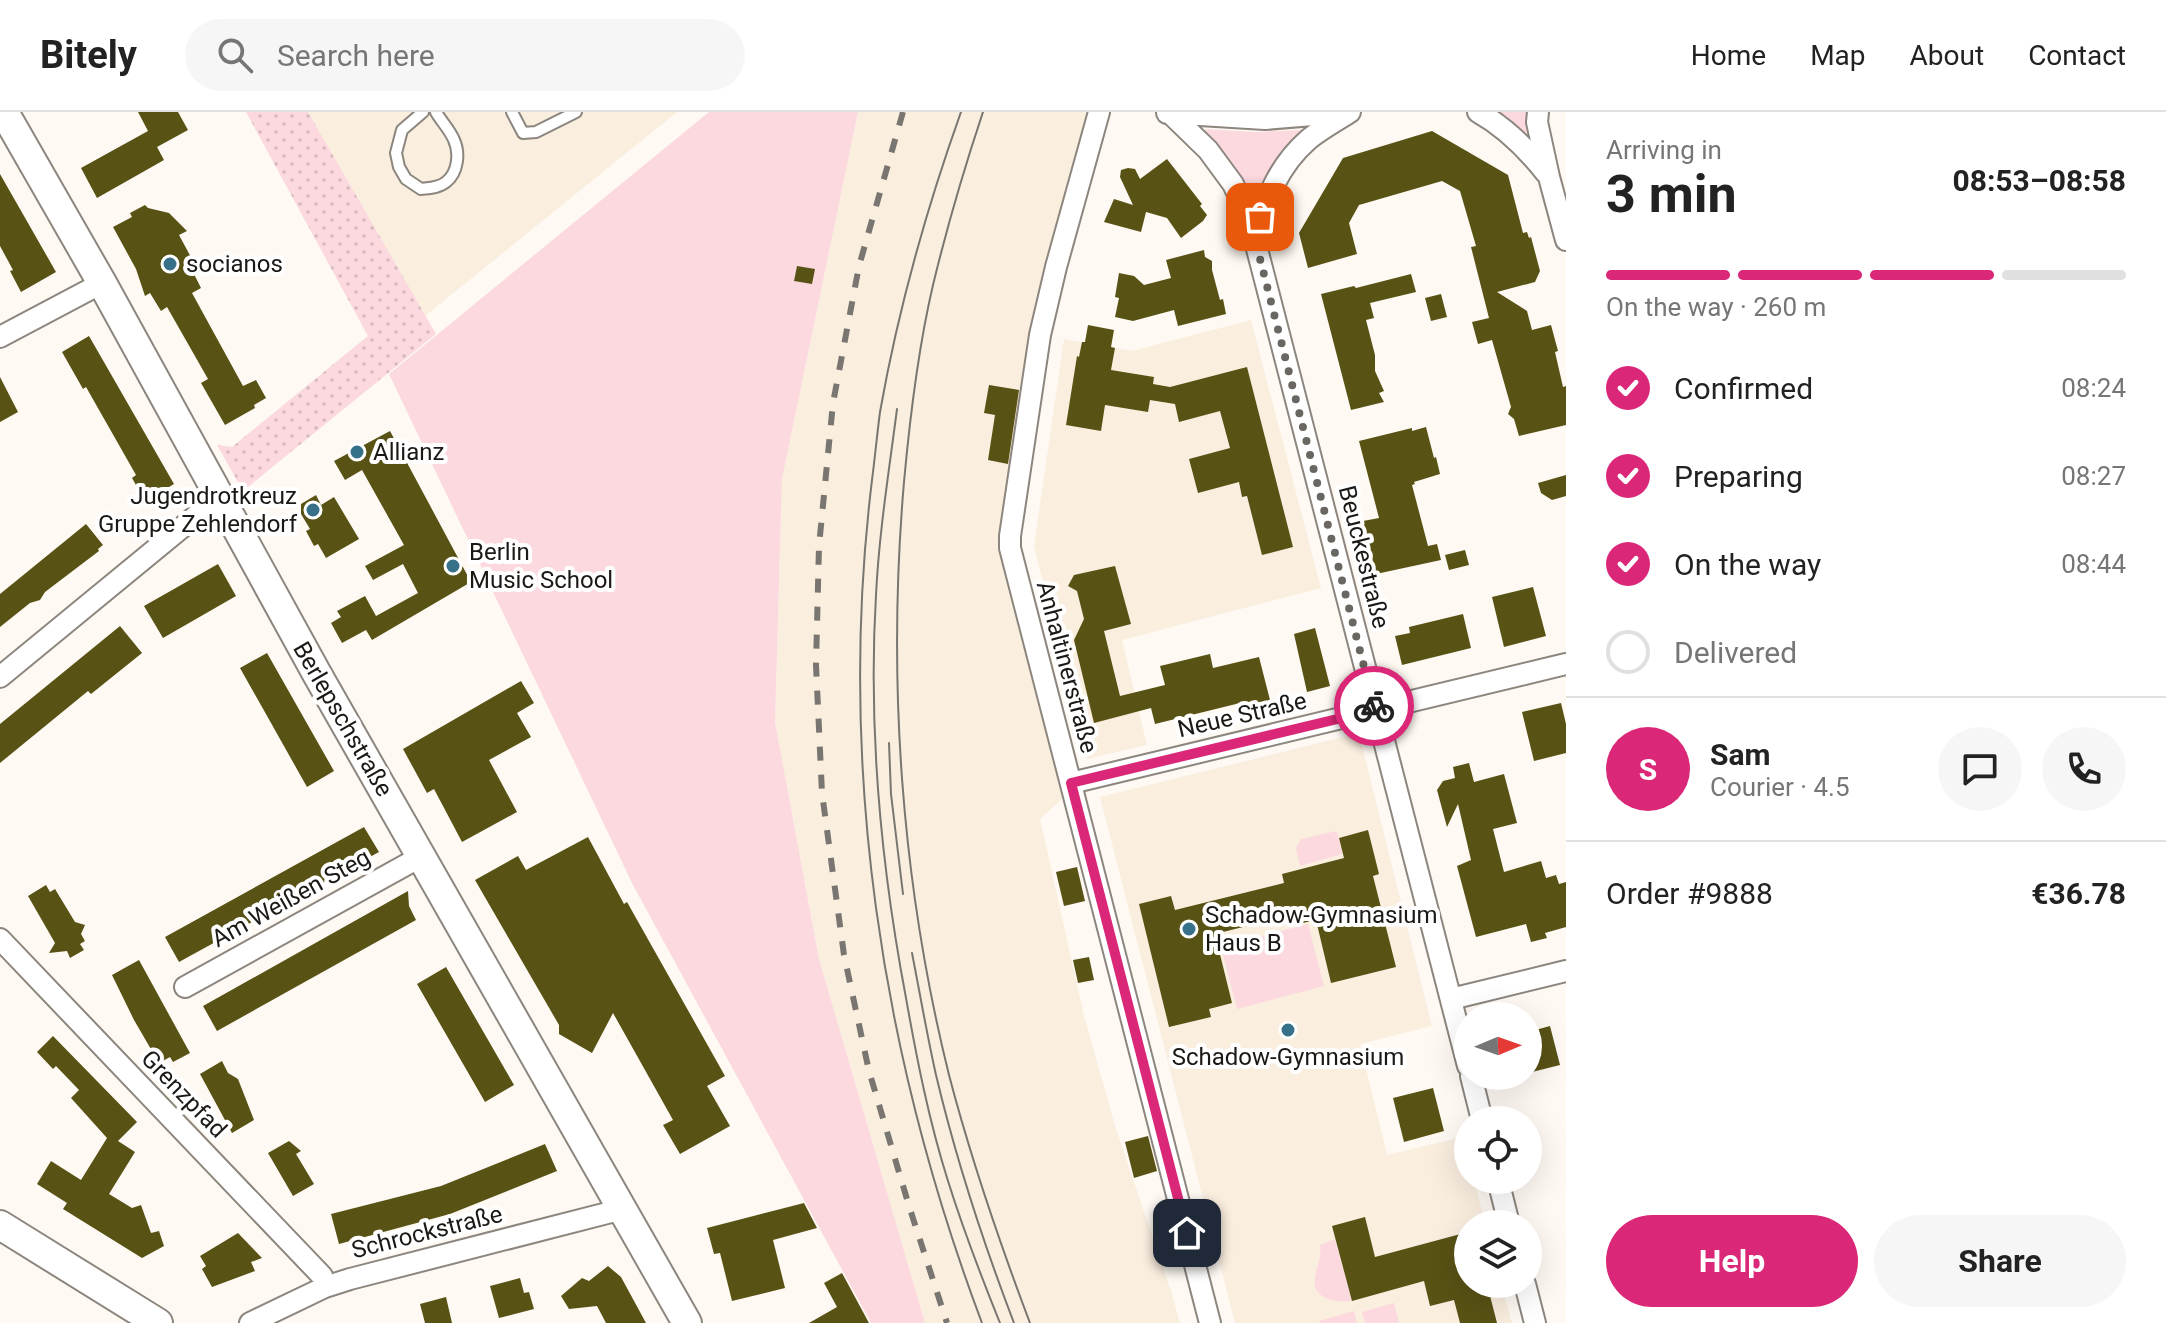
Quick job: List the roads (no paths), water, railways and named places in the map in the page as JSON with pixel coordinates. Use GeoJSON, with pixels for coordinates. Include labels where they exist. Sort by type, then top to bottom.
{"type":"FeatureCollection","features":[{"type":"Feature","properties":{"kind":"street","name":"Berlepschstraße"},"geometry":{"type":"LineString","coordinates":[[4,112],[102,283],[317,674],[687,1323]]}},
{"type":"Feature","properties":{"kind":"street","name":"Anhaltinerstraße"},"geometry":{"type":"LineString","coordinates":[[1099,112],[1040,335],[1010,536],[1012,559],[1210,1323]]}},
{"type":"Feature","properties":{"kind":"street"},"geometry":{"type":"LineString","coordinates":[[1168,114],[1265,119],[1350,112]]}},
{"type":"Feature","properties":{"kind":"street","name":"Beuckestraße"},"geometry":{"type":"LineString","coordinates":[[1257,247],[1260,217],[1271,189],[1288,163],[1309,139],[1350,112]]}},
{"type":"Feature","properties":{"kind":"street"},"geometry":{"type":"LineString","coordinates":[[1478,112],[1506,131],[1531,154],[1549,177]]}},
{"type":"Feature","properties":{"kind":"street"},"geometry":{"type":"LineString","coordinates":[[1538,112],[1537,122],[1549,177],[1566,240]]}},
{"type":"Feature","properties":{"kind":"street","name":"Beuckestraße"},"geometry":{"type":"LineString","coordinates":[[1168,114],[1208,150],[1233,184],[1249,218],[1454,1011]]}},
{"type":"Feature","properties":{"kind":"street"},"geometry":{"type":"LineString","coordinates":[[0,337],[102,283]]}},
{"type":"Feature","properties":{"kind":"street"},"geometry":{"type":"LineString","coordinates":[[0,677],[219,497]]}},
{"type":"Feature","properties":{"kind":"street","name":"Neue Straße"},"geometry":{"type":"LineString","coordinates":[[1071,783],[1566,664]]}},
{"type":"Feature","properties":{"kind":"street","name":"Am Weißen Steg"},"geometry":{"type":"LineString","coordinates":[[185,987],[422,856]]}},
{"type":"Feature","properties":{"kind":"street","name":"Grenzpfad"},"geometry":{"type":"LineString","coordinates":[[0,939],[322,1276],[325,1287]]}},
{"type":"Feature","properties":{"kind":"street"},"geometry":{"type":"LineString","coordinates":[[1451,999],[1566,971]]}},
{"type":"Feature","properties":{"kind":"street","name":"Schrockstraße"},"geometry":{"type":"LineString","coordinates":[[250,1323],[325,1287],[363,1275],[623,1209]]}},
{"type":"Feature","properties":{"kind":"street"},"geometry":{"type":"LineString","coordinates":[[0,1225],[158,1323]]}},
{"type":"Feature","properties":{"kind":"street"},"geometry":{"type":"LineString","coordinates":[[1529,1298],[1535,1323]]}},
{"type":"Feature","properties":{"kind":"lane"},"geometry":{"type":"LineString","coordinates":[[423,112],[402,130],[396,153],[406,179],[421,189],[437,187],[448,181],[458,156],[454,140],[436,112]]}},
{"type":"Feature","properties":{"kind":"lane"},"geometry":{"type":"LineString","coordinates":[[512,112],[523,133],[536,132],[576,112]]}},
{"type":"Feature","properties":{"kind":"tram line"},"geometry":{"type":"LineString","coordinates":[[961,112],[914,260],[880,412],[863,587],[860,694],[865,801],[876,908],[894,1014],[917,1118],[947,1222],[982,1323]]}},
{"type":"Feature","properties":{"kind":"tram line"},"geometry":{"type":"LineString","coordinates":[[983,112],[938,263],[915,383],[899,556],[898,705],[909,854],[933,1002],[967,1138],[1030,1323]]}},
{"type":"Feature","properties":{"kind":"tram line"},"geometry":{"type":"LineString","coordinates":[[897,409],[879,548],[874,646],[875,747],[883,848],[897,948],[929,1113],[960,1217],[1000,1323]]}},
{"type":"Feature","properties":{"kind":"tram line"},"geometry":{"type":"LineString","coordinates":[[889,743],[891,794],[903,894]]}},
{"type":"Feature","properties":{"kind":"tram line"},"geometry":{"type":"LineString","coordinates":[[912,953],[952,1138],[1014,1323]]}},
{"type":"Feature","properties":{"kind":"railway"},"geometry":{"type":"LineString","coordinates":[[903,112],[859,266],[833,403],[819,546],[816,665],[822,793],[844,955],[869,1071],[947,1323]]}},
{"type":"Feature","properties":{"kind":"place","name":"socianos"},"geometry":{"type":"Point","coordinates":[170,264]}},
{"type":"Feature","properties":{"kind":"place","name":"Allianz"},"geometry":{"type":"Point","coordinates":[357,452]}},
{"type":"Feature","properties":{"kind":"place","name":"Jugendrotkreuz Gruppe Zehlendorf"},"geometry":{"type":"Point","coordinates":[313,510]}},
{"type":"Feature","properties":{"kind":"place","name":"Berlin Music School"},"geometry":{"type":"Point","coordinates":[453,566]}},
{"type":"Feature","properties":{"kind":"place","name":"Schadow-Gymnasium Haus B"},"geometry":{"type":"Point","coordinates":[1189,929]}},
{"type":"Feature","properties":{"kind":"place","name":"Schadow-Gymnasium"},"geometry":{"type":"Point","coordinates":[1288,1030]}}]}
